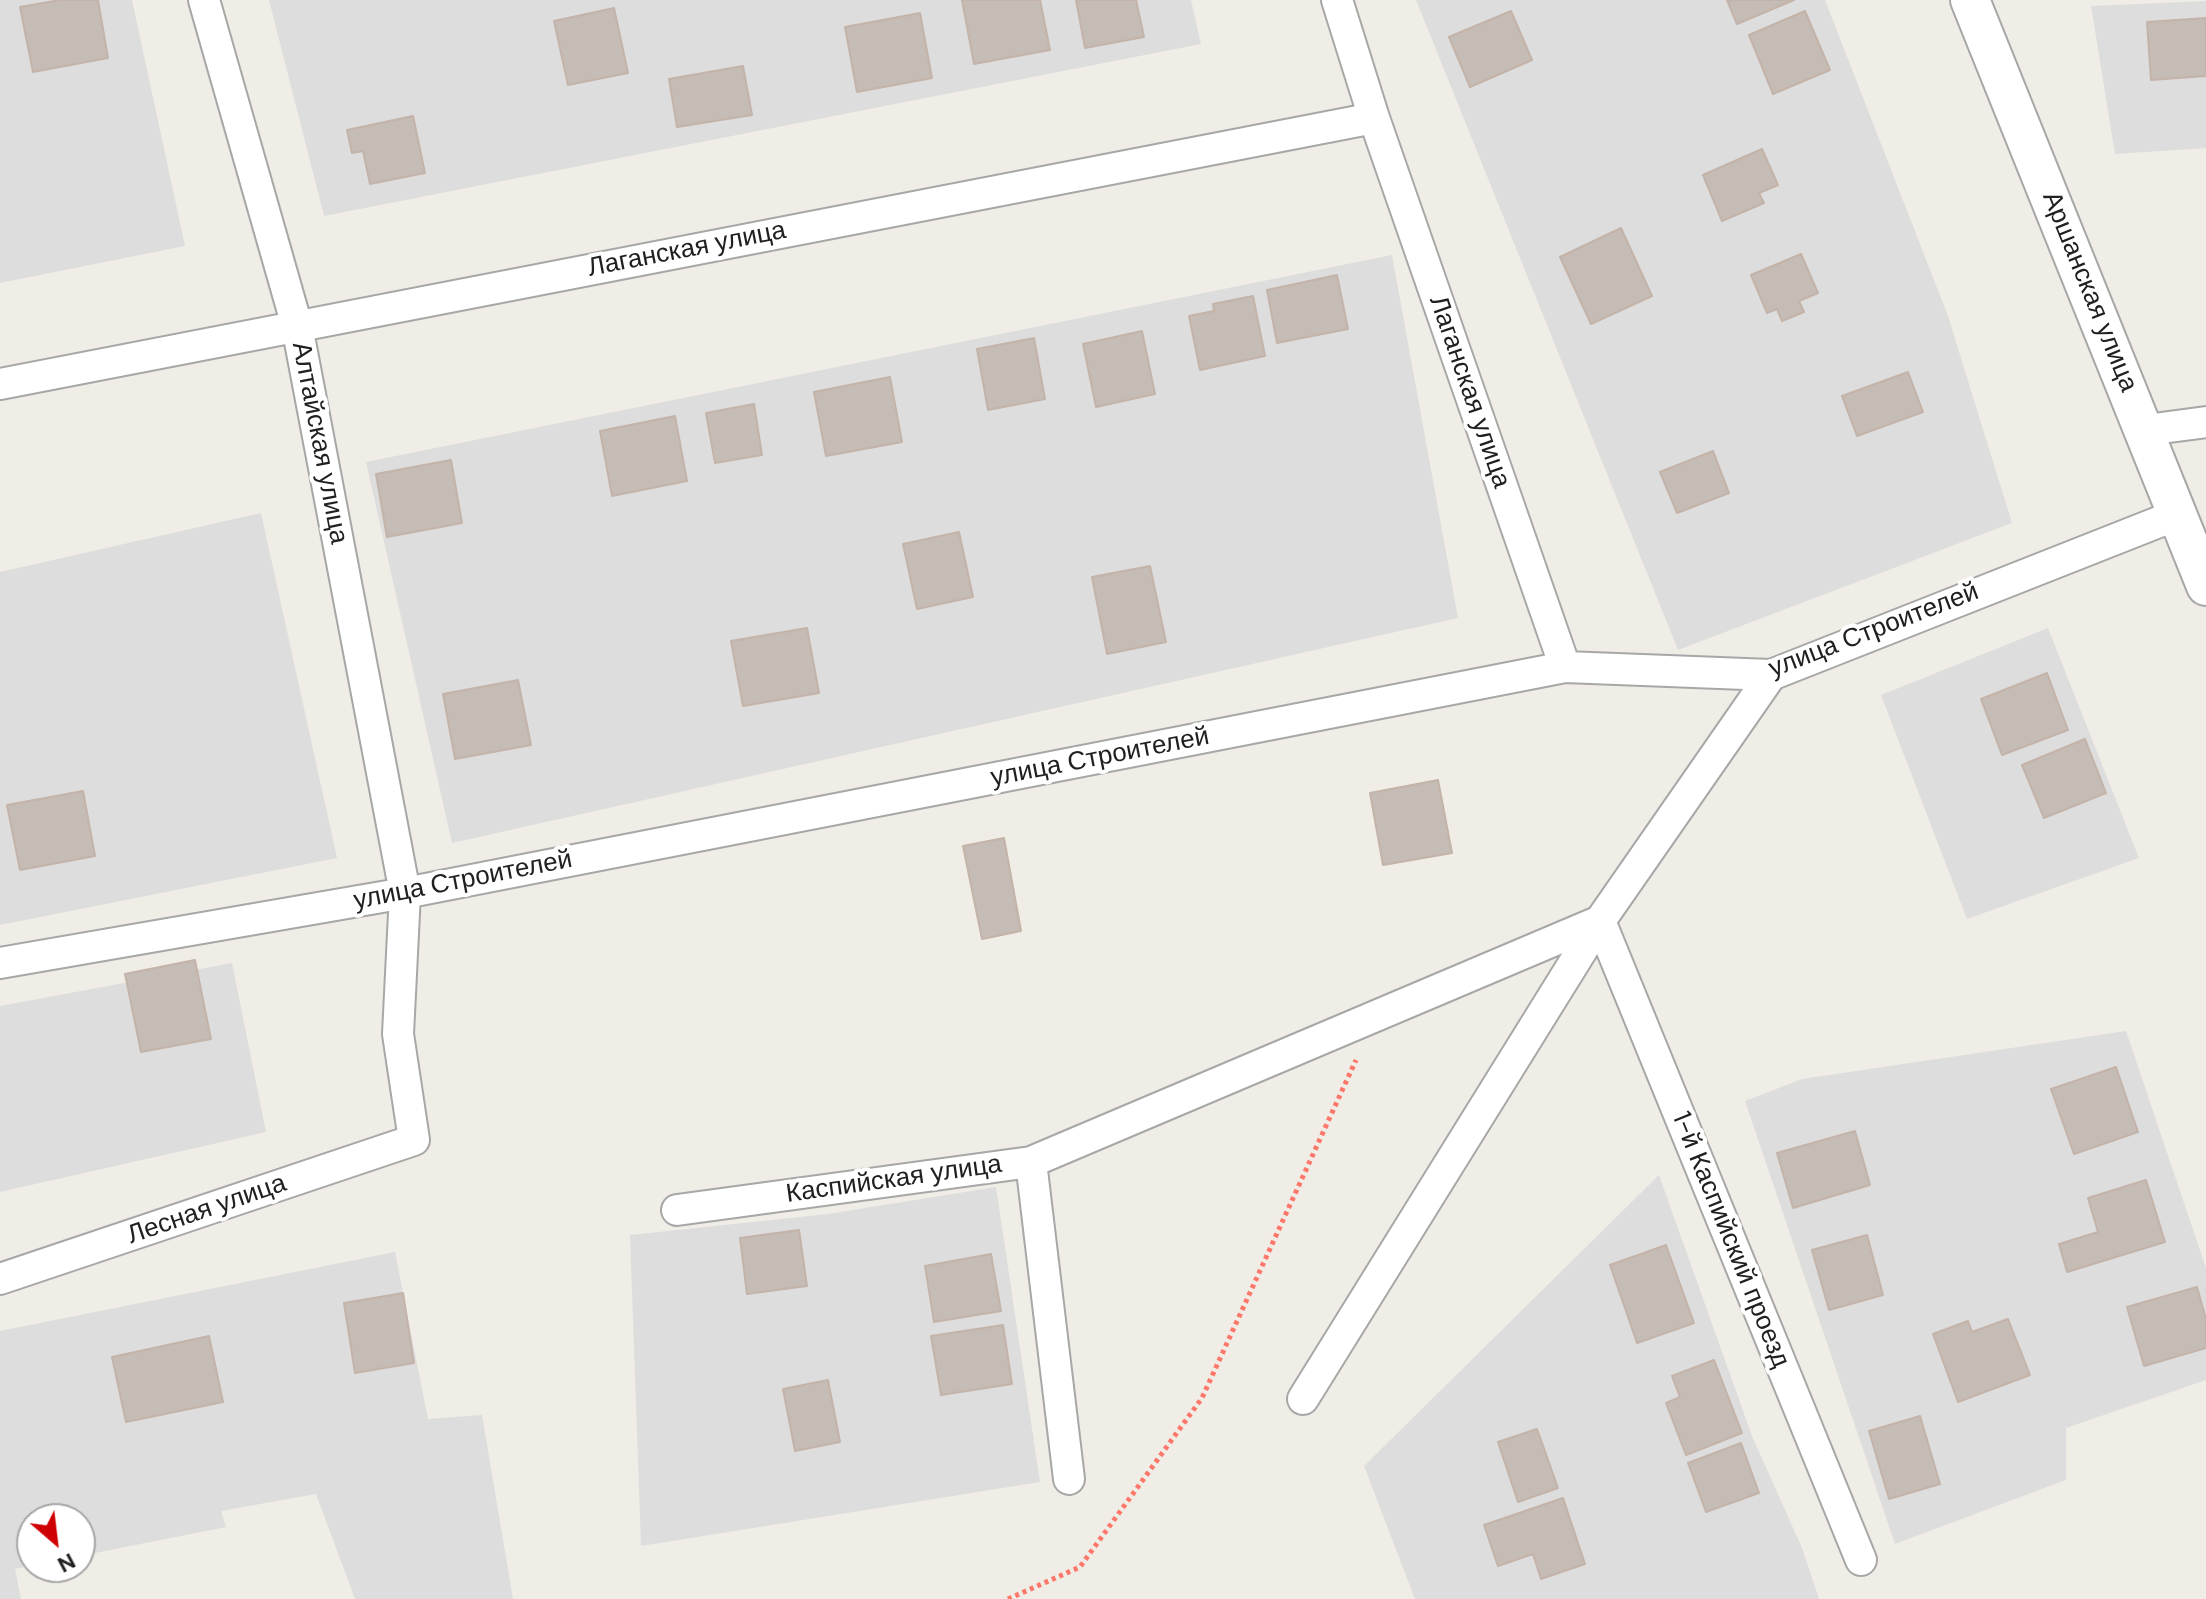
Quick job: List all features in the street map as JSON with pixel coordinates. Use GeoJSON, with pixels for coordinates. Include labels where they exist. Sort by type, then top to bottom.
{"type":"FeatureCollection","features":[{"type":"Feature","properties":{"kind":"street","name":"Алтайская улица"},"geometry":{"type":"LineString","coordinates":[[204,0],[297,326],[405,893],[398,1034],[414,1140]]}},
{"type":"Feature","properties":{"kind":"street","name":"Лаганская улица"},"geometry":{"type":"LineString","coordinates":[[1337,0],[1374,118],[1565,667]]}},
{"type":"Feature","properties":{"kind":"street","name":"Аршанская улица"},"geometry":{"type":"LineString","coordinates":[[1970,0],[2146,430],[2206,586]]}},
{"type":"Feature","properties":{"kind":"street","name":"Лаганская улица"},"geometry":{"type":"LineString","coordinates":[[0,384],[1374,118]]}},
{"type":"Feature","properties":{"kind":"street"},"geometry":{"type":"LineString","coordinates":[[2146,430],[2206,422]]}},
{"type":"Feature","properties":{"kind":"street","name":"улица Строителей"},"geometry":{"type":"LineString","coordinates":[[0,963],[405,893],[1565,667],[1771,675],[2179,514]]}},
{"type":"Feature","properties":{"kind":"street"},"geometry":{"type":"LineString","coordinates":[[1303,1399],[1600,921],[1771,675]]}},
{"type":"Feature","properties":{"kind":"street"},"geometry":{"type":"LineString","coordinates":[[1031,1162],[1600,921]]}},
{"type":"Feature","properties":{"kind":"street","name":"1-й Каспийский проезд"},"geometry":{"type":"LineString","coordinates":[[1600,921],[1861,1560]]}},
{"type":"Feature","properties":{"kind":"street","name":"Лесная улица"},"geometry":{"type":"LineString","coordinates":[[0,1279],[414,1140]]}},
{"type":"Feature","properties":{"kind":"street","name":"Каспийская улица"},"geometry":{"type":"LineString","coordinates":[[677,1210],[1031,1162],[1069,1479]]}},
{"type":"Feature","properties":{"kind":"path"},"geometry":{"type":"LineString","coordinates":[[1008,1599],[1080,1567],[1202,1398],[1377,1016]]}},
{"type":"Feature","properties":{"kind":"shaded area"},"geometry":{"type":"Polygon","coordinates":[[[0,0],[132,0],[185,246],[0,283],[0,0]]]}},
{"type":"Feature","properties":{"kind":"shaded area"},"geometry":{"type":"Polygon","coordinates":[[[269,0],[1191,0],[1201,44],[324,216],[269,0]]]}},
{"type":"Feature","properties":{"kind":"shaded area"},"geometry":{"type":"Polygon","coordinates":[[[1416,0],[1825,0],[1948,316],[2012,523],[1678,650],[1416,0]]]}},
{"type":"Feature","properties":{"kind":"shaded area"},"geometry":{"type":"Polygon","coordinates":[[[2206,1],[2206,148],[2115,154],[2091,6],[2206,1]]]}},
{"type":"Feature","properties":{"kind":"shaded area"},"geometry":{"type":"Polygon","coordinates":[[[1392,255],[1458,618],[452,843],[366,462],[1392,255]]]}},
{"type":"Feature","properties":{"kind":"shaded area"},"geometry":{"type":"Polygon","coordinates":[[[261,513],[337,858],[0,925],[0,572],[261,513]]]}},
{"type":"Feature","properties":{"kind":"shaded area"},"geometry":{"type":"Polygon","coordinates":[[[2048,628],[2139,858],[1967,919],[1881,695],[2048,628]]]}},
{"type":"Feature","properties":{"kind":"shaded area"},"geometry":{"type":"Polygon","coordinates":[[[232,963],[266,1132],[0,1192],[0,1006],[232,963]]]}},
{"type":"Feature","properties":{"kind":"shaded area"},"geometry":{"type":"Polygon","coordinates":[[[2126,1031],[2206,1268],[2206,1380],[2066,1428],[2066,1480],[1895,1544],[1745,1101],[1802,1079],[2126,1031]]]}},
{"type":"Feature","properties":{"kind":"shaded area"},"geometry":{"type":"Polygon","coordinates":[[[1659,1175],[1752,1436],[1802,1548],[1819,1599],[1415,1599],[1364,1466],[1659,1175]]]}},
{"type":"Feature","properties":{"kind":"shaded area"},"geometry":{"type":"Polygon","coordinates":[[[996,1187],[1040,1482],[641,1546],[630,1235],[828,1214],[996,1187]]]}},
{"type":"Feature","properties":{"kind":"shaded area"},"geometry":{"type":"Polygon","coordinates":[[[395,1252],[428,1419],[482,1415],[513,1599],[355,1599],[316,1494],[221,1511],[226,1527],[96,1553],[96,1503],[16,1503],[15,1569],[21,1599],[0,1599],[0,1331],[395,1252]]]}},
{"type":"Feature","properties":{"kind":"building"},"geometry":{"type":"Polygon","coordinates":[[[60,0],[98,0],[108,58],[33,72],[20,7],[60,0]]]}},
{"type":"Feature","properties":{"kind":"building"},"geometry":{"type":"Polygon","coordinates":[[[962,0],[1040,0],[1050,50],[974,64],[962,0]]]}},
{"type":"Feature","properties":{"kind":"building"},"geometry":{"type":"Polygon","coordinates":[[[1076,0],[1136,0],[1144,37],[1085,48],[1076,0]]]}},
{"type":"Feature","properties":{"kind":"building"},"geometry":{"type":"Polygon","coordinates":[[[1727,0],[1794,0],[1737,24],[1727,0]]]}},
{"type":"Feature","properties":{"kind":"building"},"geometry":{"type":"Polygon","coordinates":[[[614,8],[628,73],[568,85],[554,21],[614,8]]]}},
{"type":"Feature","properties":{"kind":"building"},"geometry":{"type":"Polygon","coordinates":[[[1511,11],[1532,60],[1470,87],[1449,37],[1511,11]]]}},
{"type":"Feature","properties":{"kind":"building"},"geometry":{"type":"Polygon","coordinates":[[[1805,11],[1830,70],[1773,94],[1749,35],[1805,11]]]}},
{"type":"Feature","properties":{"kind":"building"},"geometry":{"type":"Polygon","coordinates":[[[920,13],[932,78],[857,92],[845,27],[920,13]]]}},
{"type":"Feature","properties":{"kind":"building"},"geometry":{"type":"Polygon","coordinates":[[[2206,18],[2206,76],[2151,80],[2147,22],[2206,18]]]}},
{"type":"Feature","properties":{"kind":"building"},"geometry":{"type":"Polygon","coordinates":[[[743,66],[752,115],[677,127],[669,79],[743,66]]]}},
{"type":"Feature","properties":{"kind":"building"},"geometry":{"type":"Polygon","coordinates":[[[413,116],[425,173],[370,184],[363,151],[352,153],[347,130],[413,116]]]}},
{"type":"Feature","properties":{"kind":"building"},"geometry":{"type":"Polygon","coordinates":[[[1762,149],[1778,185],[1759,193],[1764,203],[1722,221],[1703,175],[1762,149]]]}},
{"type":"Feature","properties":{"kind":"building"},"geometry":{"type":"Polygon","coordinates":[[[1621,228],[1652,296],[1591,324],[1560,257],[1621,228]]]}},
{"type":"Feature","properties":{"kind":"building"},"geometry":{"type":"Polygon","coordinates":[[[1801,254],[1818,293],[1799,301],[1804,312],[1782,321],[1777,309],[1767,313],[1751,275],[1801,254]]]}},
{"type":"Feature","properties":{"kind":"building"},"geometry":{"type":"Polygon","coordinates":[[[1337,275],[1348,329],[1277,343],[1267,290],[1337,275]]]}},
{"type":"Feature","properties":{"kind":"building"},"geometry":{"type":"Polygon","coordinates":[[[1253,296],[1265,356],[1200,370],[1189,316],[1214,311],[1213,304],[1253,296]]]}},
{"type":"Feature","properties":{"kind":"building"},"geometry":{"type":"Polygon","coordinates":[[[1142,331],[1155,394],[1096,407],[1083,344],[1142,331]]]}},
{"type":"Feature","properties":{"kind":"building"},"geometry":{"type":"Polygon","coordinates":[[[1034,338],[1045,399],[988,410],[977,349],[1034,338]]]}},
{"type":"Feature","properties":{"kind":"building"},"geometry":{"type":"Polygon","coordinates":[[[1908,372],[1923,412],[1857,436],[1842,396],[1908,372]]]}},
{"type":"Feature","properties":{"kind":"building"},"geometry":{"type":"Polygon","coordinates":[[[890,377],[902,442],[826,456],[814,392],[890,377]]]}},
{"type":"Feature","properties":{"kind":"building"},"geometry":{"type":"Polygon","coordinates":[[[754,404],[762,455],[715,463],[706,413],[754,404]]]}},
{"type":"Feature","properties":{"kind":"building"},"geometry":{"type":"Polygon","coordinates":[[[675,416],[687,481],[612,496],[600,431],[675,416]]]}},
{"type":"Feature","properties":{"kind":"building"},"geometry":{"type":"Polygon","coordinates":[[[1713,451],[1729,493],[1677,513],[1660,472],[1713,451]]]}},
{"type":"Feature","properties":{"kind":"building"},"geometry":{"type":"Polygon","coordinates":[[[451,460],[462,523],[387,537],[376,474],[451,460]]]}},
{"type":"Feature","properties":{"kind":"building"},"geometry":{"type":"Polygon","coordinates":[[[959,532],[973,597],[917,609],[903,544],[959,532]]]}},
{"type":"Feature","properties":{"kind":"building"},"geometry":{"type":"Polygon","coordinates":[[[1150,566],[1166,642],[1107,654],[1092,577],[1150,566]]]}},
{"type":"Feature","properties":{"kind":"building"},"geometry":{"type":"Polygon","coordinates":[[[807,628],[819,693],[743,706],[731,641],[807,628]]]}},
{"type":"Feature","properties":{"kind":"building"},"geometry":{"type":"Polygon","coordinates":[[[2047,673],[2068,730],[2002,755],[1981,699],[2047,673]]]}},
{"type":"Feature","properties":{"kind":"building"},"geometry":{"type":"Polygon","coordinates":[[[518,680],[531,745],[455,759],[443,694],[518,680]]]}},
{"type":"Feature","properties":{"kind":"building"},"geometry":{"type":"Polygon","coordinates":[[[2085,739],[2106,793],[2044,818],[2022,765],[2085,739]]]}},
{"type":"Feature","properties":{"kind":"building"},"geometry":{"type":"Polygon","coordinates":[[[1438,780],[1452,853],[1383,865],[1370,793],[1438,780]]]}},
{"type":"Feature","properties":{"kind":"building"},"geometry":{"type":"Polygon","coordinates":[[[83,791],[95,856],[20,870],[7,805],[83,791]]]}},
{"type":"Feature","properties":{"kind":"building"},"geometry":{"type":"Polygon","coordinates":[[[1004,838],[1021,931],[982,939],[963,846],[1004,838]]]}},
{"type":"Feature","properties":{"kind":"building"},"geometry":{"type":"Polygon","coordinates":[[[195,960],[211,1039],[141,1052],[125,974],[195,960]]]}},
{"type":"Feature","properties":{"kind":"building"},"geometry":{"type":"Polygon","coordinates":[[[2116,1067],[2138,1132],[2074,1154],[2051,1089],[2116,1067]]]}},
{"type":"Feature","properties":{"kind":"building"},"geometry":{"type":"Polygon","coordinates":[[[1855,1131],[1870,1185],[1793,1208],[1777,1153],[1855,1131]]]}},
{"type":"Feature","properties":{"kind":"building"},"geometry":{"type":"Polygon","coordinates":[[[2146,1180],[2165,1242],[2067,1272],[2059,1244],[2098,1232],[2088,1198],[2146,1180]]]}},
{"type":"Feature","properties":{"kind":"building"},"geometry":{"type":"Polygon","coordinates":[[[799,1230],[807,1286],[747,1294],[740,1238],[799,1230]]]}},
{"type":"Feature","properties":{"kind":"building"},"geometry":{"type":"Polygon","coordinates":[[[1867,1235],[1883,1295],[1829,1310],[1812,1250],[1867,1235]]]}},
{"type":"Feature","properties":{"kind":"building"},"geometry":{"type":"Polygon","coordinates":[[[1666,1245],[1694,1323],[1637,1343],[1610,1265],[1666,1245]]]}},
{"type":"Feature","properties":{"kind":"building"},"geometry":{"type":"Polygon","coordinates":[[[991,1254],[1001,1311],[934,1322],[925,1266],[991,1254]]]}},
{"type":"Feature","properties":{"kind":"building"},"geometry":{"type":"Polygon","coordinates":[[[2197,1287],[2206,1319],[2206,1348],[2144,1366],[2127,1307],[2197,1287]]]}},
{"type":"Feature","properties":{"kind":"building"},"geometry":{"type":"Polygon","coordinates":[[[403,1293],[414,1363],[355,1373],[344,1303],[403,1293]]]}},
{"type":"Feature","properties":{"kind":"building"},"geometry":{"type":"Polygon","coordinates":[[[2008,1319],[2030,1375],[1958,1402],[1933,1334],[1968,1321],[1972,1332],[2008,1319]]]}},
{"type":"Feature","properties":{"kind":"building"},"geometry":{"type":"Polygon","coordinates":[[[1003,1325],[1012,1384],[941,1395],[931,1336],[1003,1325]]]}},
{"type":"Feature","properties":{"kind":"building"},"geometry":{"type":"Polygon","coordinates":[[[209,1336],[223,1402],[126,1422],[112,1357],[209,1336]]]}},
{"type":"Feature","properties":{"kind":"building"},"geometry":{"type":"Polygon","coordinates":[[[1714,1360],[1742,1433],[1686,1455],[1666,1403],[1680,1397],[1672,1376],[1714,1360]]]}},
{"type":"Feature","properties":{"kind":"building"},"geometry":{"type":"Polygon","coordinates":[[[828,1380],[840,1442],[795,1451],[783,1389],[828,1380]]]}},
{"type":"Feature","properties":{"kind":"building"},"geometry":{"type":"Polygon","coordinates":[[[1920,1416],[1940,1484],[1889,1499],[1869,1431],[1920,1416]]]}},
{"type":"Feature","properties":{"kind":"building"},"geometry":{"type":"Polygon","coordinates":[[[1537,1429],[1558,1488],[1518,1502],[1498,1442],[1537,1429]]]}},
{"type":"Feature","properties":{"kind":"building"},"geometry":{"type":"Polygon","coordinates":[[[1741,1443],[1759,1493],[1706,1512],[1688,1463],[1741,1443]]]}},
{"type":"Feature","properties":{"kind":"building"},"geometry":{"type":"Polygon","coordinates":[[[1563,1498],[1585,1564],[1541,1579],[1533,1554],[1498,1566],[1484,1525],[1563,1498]]]}}]}
